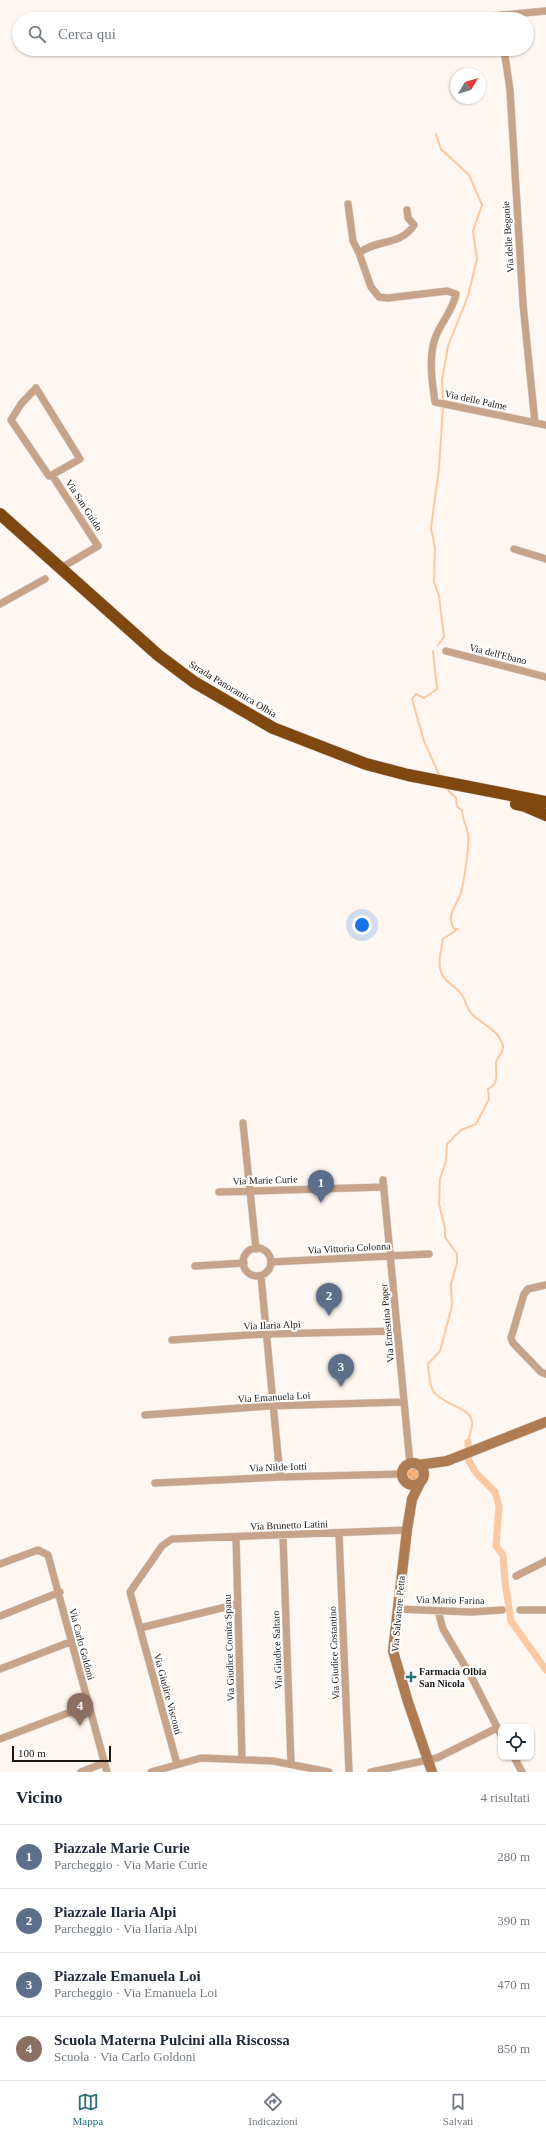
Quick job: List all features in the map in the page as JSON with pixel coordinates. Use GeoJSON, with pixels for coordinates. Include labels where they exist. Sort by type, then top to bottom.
{"type":"FeatureCollection","features":[{"type":"Feature","properties":{"kind":"highway","name":"Strada Panoramica Olbia"},"geometry":{"type":"LineString","coordinates":[[0,514],[158,655],[194,682],[273,728],[323,749],[366,764],[408,775],[483,790]]}},
{"type":"Feature","properties":{"kind":"highway"},"geometry":{"type":"LineString","coordinates":[[483,790],[546,802]]}},
{"type":"Feature","properties":{"kind":"highway"},"geometry":{"type":"LineString","coordinates":[[483,790],[494,800],[525,806],[546,814]]}},
{"type":"Feature","properties":{"kind":"highway"},"geometry":{"type":"LineString","coordinates":[[501,794],[517,791],[546,797]]}},
{"type":"Feature","properties":{"kind":"street"},"geometry":{"type":"LineString","coordinates":[[534,13],[546,11]]}},
{"type":"Feature","properties":{"kind":"street","name":"Via delle Begonie"},"geometry":{"type":"LineString","coordinates":[[505,56],[510,90],[523,304],[535,423]]}},
{"type":"Feature","properties":{"kind":"street"},"geometry":{"type":"LineString","coordinates":[[348,204],[353,241],[359,253],[365,248],[399,240],[410,232],[414,225],[408,218],[407,210]]}},
{"type":"Feature","properties":{"kind":"street","name":"Via delle Palme"},"geometry":{"type":"LineString","coordinates":[[359,253],[371,288],[379,297],[388,298],[448,291],[456,294],[454,304],[443,320],[435,338],[431,357],[435,402],[475,409],[546,425]]}},
{"type":"Feature","properties":{"kind":"street","name":"Via San Guido"},"geometry":{"type":"LineString","coordinates":[[52,476],[80,459],[36,388],[21,404],[11,420],[49,476],[52,476],[98,546],[61,568]]}},
{"type":"Feature","properties":{"kind":"street"},"geometry":{"type":"LineString","coordinates":[[514,549],[546,558]]}},
{"type":"Feature","properties":{"kind":"street"},"geometry":{"type":"LineString","coordinates":[[0,604],[45,579]]}},
{"type":"Feature","properties":{"kind":"street","name":"Via dell'Ebano"},"geometry":{"type":"LineString","coordinates":[[446,651],[546,677]]}},
{"type":"Feature","properties":{"kind":"street"},"geometry":{"type":"LineString","coordinates":[[243,1123],[256,1249]]}},
{"type":"Feature","properties":{"kind":"street","name":"Via Marie Curie"},"geometry":{"type":"LineString","coordinates":[[219,1192],[384,1183]]}},
{"type":"Feature","properties":{"kind":"street","name":"Via Ernestina Paper"},"geometry":{"type":"LineString","coordinates":[[384,1183],[404,1402],[414,1464]]}},
{"type":"Feature","properties":{"kind":"street"},"geometry":{"type":"LineString","coordinates":[[256,1249],[266,1252],[271,1262],[267,1272],[260,1276],[248,1273],[244,1263],[246,1254],[256,1249]]}},
{"type":"Feature","properties":{"kind":"street","name":"Via Vittoria Colonna"},"geometry":{"type":"LineString","coordinates":[[271,1262],[429,1254]]}},
{"type":"Feature","properties":{"kind":"street"},"geometry":{"type":"LineString","coordinates":[[195,1266],[244,1263]]}},
{"type":"Feature","properties":{"kind":"street"},"geometry":{"type":"LineString","coordinates":[[260,1276],[280,1477]]}},
{"type":"Feature","properties":{"kind":"street"},"geometry":{"type":"LineString","coordinates":[[546,1285],[528,1289],[524,1294],[511,1338],[517,1348],[541,1372],[546,1374]]}},
{"type":"Feature","properties":{"kind":"street","name":"Via Ilaria Alpi"},"geometry":{"type":"LineString","coordinates":[[172,1340],[265,1334],[397,1331]]}},
{"type":"Feature","properties":{"kind":"street","name":"Via Emanuela Loi"},"geometry":{"type":"LineString","coordinates":[[145,1415],[272,1406],[404,1402]]}},
{"type":"Feature","properties":{"kind":"street","name":"Via Salvatore Petta"},"geometry":{"type":"LineString","coordinates":[[414,1464],[447,1461],[546,1422]]}},
{"type":"Feature","properties":{"kind":"street","name":"Via Salvatore Petta"},"geometry":{"type":"LineString","coordinates":[[412,1499],[421,1481],[447,1461]]}},
{"type":"Feature","properties":{"kind":"street"},"geometry":{"type":"LineString","coordinates":[[414,1464],[423,1470],[421,1481],[413,1485],[404,1478],[405,1466],[414,1464]]}},
{"type":"Feature","properties":{"kind":"street","name":"Via Nilde Iotti"},"geometry":{"type":"LineString","coordinates":[[155,1483],[280,1477],[404,1478]]}},
{"type":"Feature","properties":{"kind":"street","name":"Via Salvatore Petta"},"geometry":{"type":"LineString","coordinates":[[404,1478],[411,1492],[412,1499],[397,1609],[393,1651],[408,1702],[430,1760],[432,1772]]}},
{"type":"Feature","properties":{"kind":"street","name":"Via Brunetto Latini"},"geometry":{"type":"LineString","coordinates":[[172,1539],[339,1534],[407,1530]]}},
{"type":"Feature","properties":{"kind":"street","name":"Via Giudice Costantino"},"geometry":{"type":"LineString","coordinates":[[339,1534],[349,1772]]}},
{"type":"Feature","properties":{"kind":"street","name":"Via Giudice Saltaro"},"geometry":{"type":"LineString","coordinates":[[283,1536],[291,1764]]}},
{"type":"Feature","properties":{"kind":"street","name":"Via Giudice Comita Spanu"},"geometry":{"type":"LineString","coordinates":[[236,1537],[242,1758]]}},
{"type":"Feature","properties":{"kind":"street","name":"Via Giudice Visconti"},"geometry":{"type":"LineString","coordinates":[[172,1539],[162,1546],[130,1592],[177,1764]]}},
{"type":"Feature","properties":{"kind":"street","name":"Via Carlo Goldoni"},"geometry":{"type":"LineString","coordinates":[[0,1564],[38,1550],[48,1555],[60,1592],[70,1642],[107,1772]]}},
{"type":"Feature","properties":{"kind":"street"},"geometry":{"type":"LineString","coordinates":[[516,1576],[546,1561]]}},
{"type":"Feature","properties":{"kind":"street"},"geometry":{"type":"LineString","coordinates":[[0,1616],[60,1592]]}},
{"type":"Feature","properties":{"kind":"street"},"geometry":{"type":"LineString","coordinates":[[140,1628],[238,1604]]}},
{"type":"Feature","properties":{"kind":"street","name":"Via Mario Farina"},"geometry":{"type":"LineString","coordinates":[[397,1609],[438,1611],[502,1610]]}},
{"type":"Feature","properties":{"kind":"street"},"geometry":{"type":"LineString","coordinates":[[520,1610],[546,1610]]}},
{"type":"Feature","properties":{"kind":"street"},"geometry":{"type":"LineString","coordinates":[[438,1611],[442,1629],[471,1676],[498,1729]]}},
{"type":"Feature","properties":{"kind":"street"},"geometry":{"type":"LineString","coordinates":[[0,1669],[70,1642]]}},
{"type":"Feature","properties":{"kind":"street"},"geometry":{"type":"LineString","coordinates":[[0,1739],[89,1705]]}},
{"type":"Feature","properties":{"kind":"street"},"geometry":{"type":"LineString","coordinates":[[371,1772],[430,1760],[498,1731]]}},
{"type":"Feature","properties":{"kind":"street"},"geometry":{"type":"LineString","coordinates":[[151,1772],[201,1758],[242,1758],[291,1764],[329,1772]]}},
{"type":"Feature","properties":{"kind":"street"},"geometry":{"type":"LineString","coordinates":[[516,1760],[522,1772]]}},
{"type":"Feature","properties":{"kind":"street"},"geometry":{"type":"LineString","coordinates":[[81,1772],[104,1763]]}},
{"type":"Feature","properties":{"kind":"shaded area"},"geometry":{"type":"Polygon","coordinates":[[[413,1466],[419,1468],[421,1474],[419,1480],[413,1482],[407,1480],[405,1474],[407,1468],[413,1466]]]}},
{"type":"Feature","properties":{"kind":"waterway"},"geometry":{"type":"LineString","coordinates":[[436,134],[441,149],[469,175],[482,205],[473,231],[477,259],[468,296],[448,346],[442,380],[443,399]]}},
{"type":"Feature","properties":{"kind":"waterway"},"geometry":{"type":"LineString","coordinates":[[438,645],[444,637],[439,596],[434,582],[435,548],[431,528],[439,469],[443,407]]}},
{"type":"Feature","properties":{"kind":"waterway"},"geometry":{"type":"LineString","coordinates":[[433,651],[437,689],[424,698],[416,694],[412,699],[424,741],[440,777]]}},
{"type":"Feature","properties":{"kind":"waterway"},"geometry":{"type":"LineString","coordinates":[[445,787],[456,798],[457,807],[462,810],[467,831],[468,845],[462,887],[451,914],[454,929],[458,929],[443,939],[440,955],[441,971],[446,980],[462,995],[470,1012],[498,1035],[503,1046],[496,1063],[495,1082],[492,1087],[488,1089],[489,1099],[476,1124],[461,1130],[447,1144],[446,1161],[440,1179],[439,1204],[445,1228],[445,1237],[457,1254],[457,1263],[451,1284],[452,1306],[440,1351],[428,1364],[429,1374],[433,1391],[442,1399],[466,1412],[470,1416],[472,1423],[468,1442]]}},
{"type":"Feature","properties":{"kind":"waterway"},"geometry":{"type":"LineString","coordinates":[[468,1442],[469,1461],[476,1473],[495,1492],[499,1506],[496,1546],[503,1555],[505,1582],[511,1621],[546,1670]]}},
{"type":"Feature","properties":{"kind":"place","name":"Piazzale Marie Curie"},"geometry":{"type":"Point","coordinates":[321,1203]}},
{"type":"Feature","properties":{"kind":"place","name":"Piazzale Ilaria Alpi"},"geometry":{"type":"Point","coordinates":[329,1316]}},
{"type":"Feature","properties":{"kind":"place","name":"Piazzale Emanuela Loi"},"geometry":{"type":"Point","coordinates":[341,1387]}},
{"type":"Feature","properties":{"kind":"place","name":"Farmacia Olbia San Nicola"},"geometry":{"type":"Point","coordinates":[411,1677]}},
{"type":"Feature","properties":{"kind":"place","name":"Scuola Materna Pulcini alla Riscossa"},"geometry":{"type":"Point","coordinates":[80,1726]}}]}
